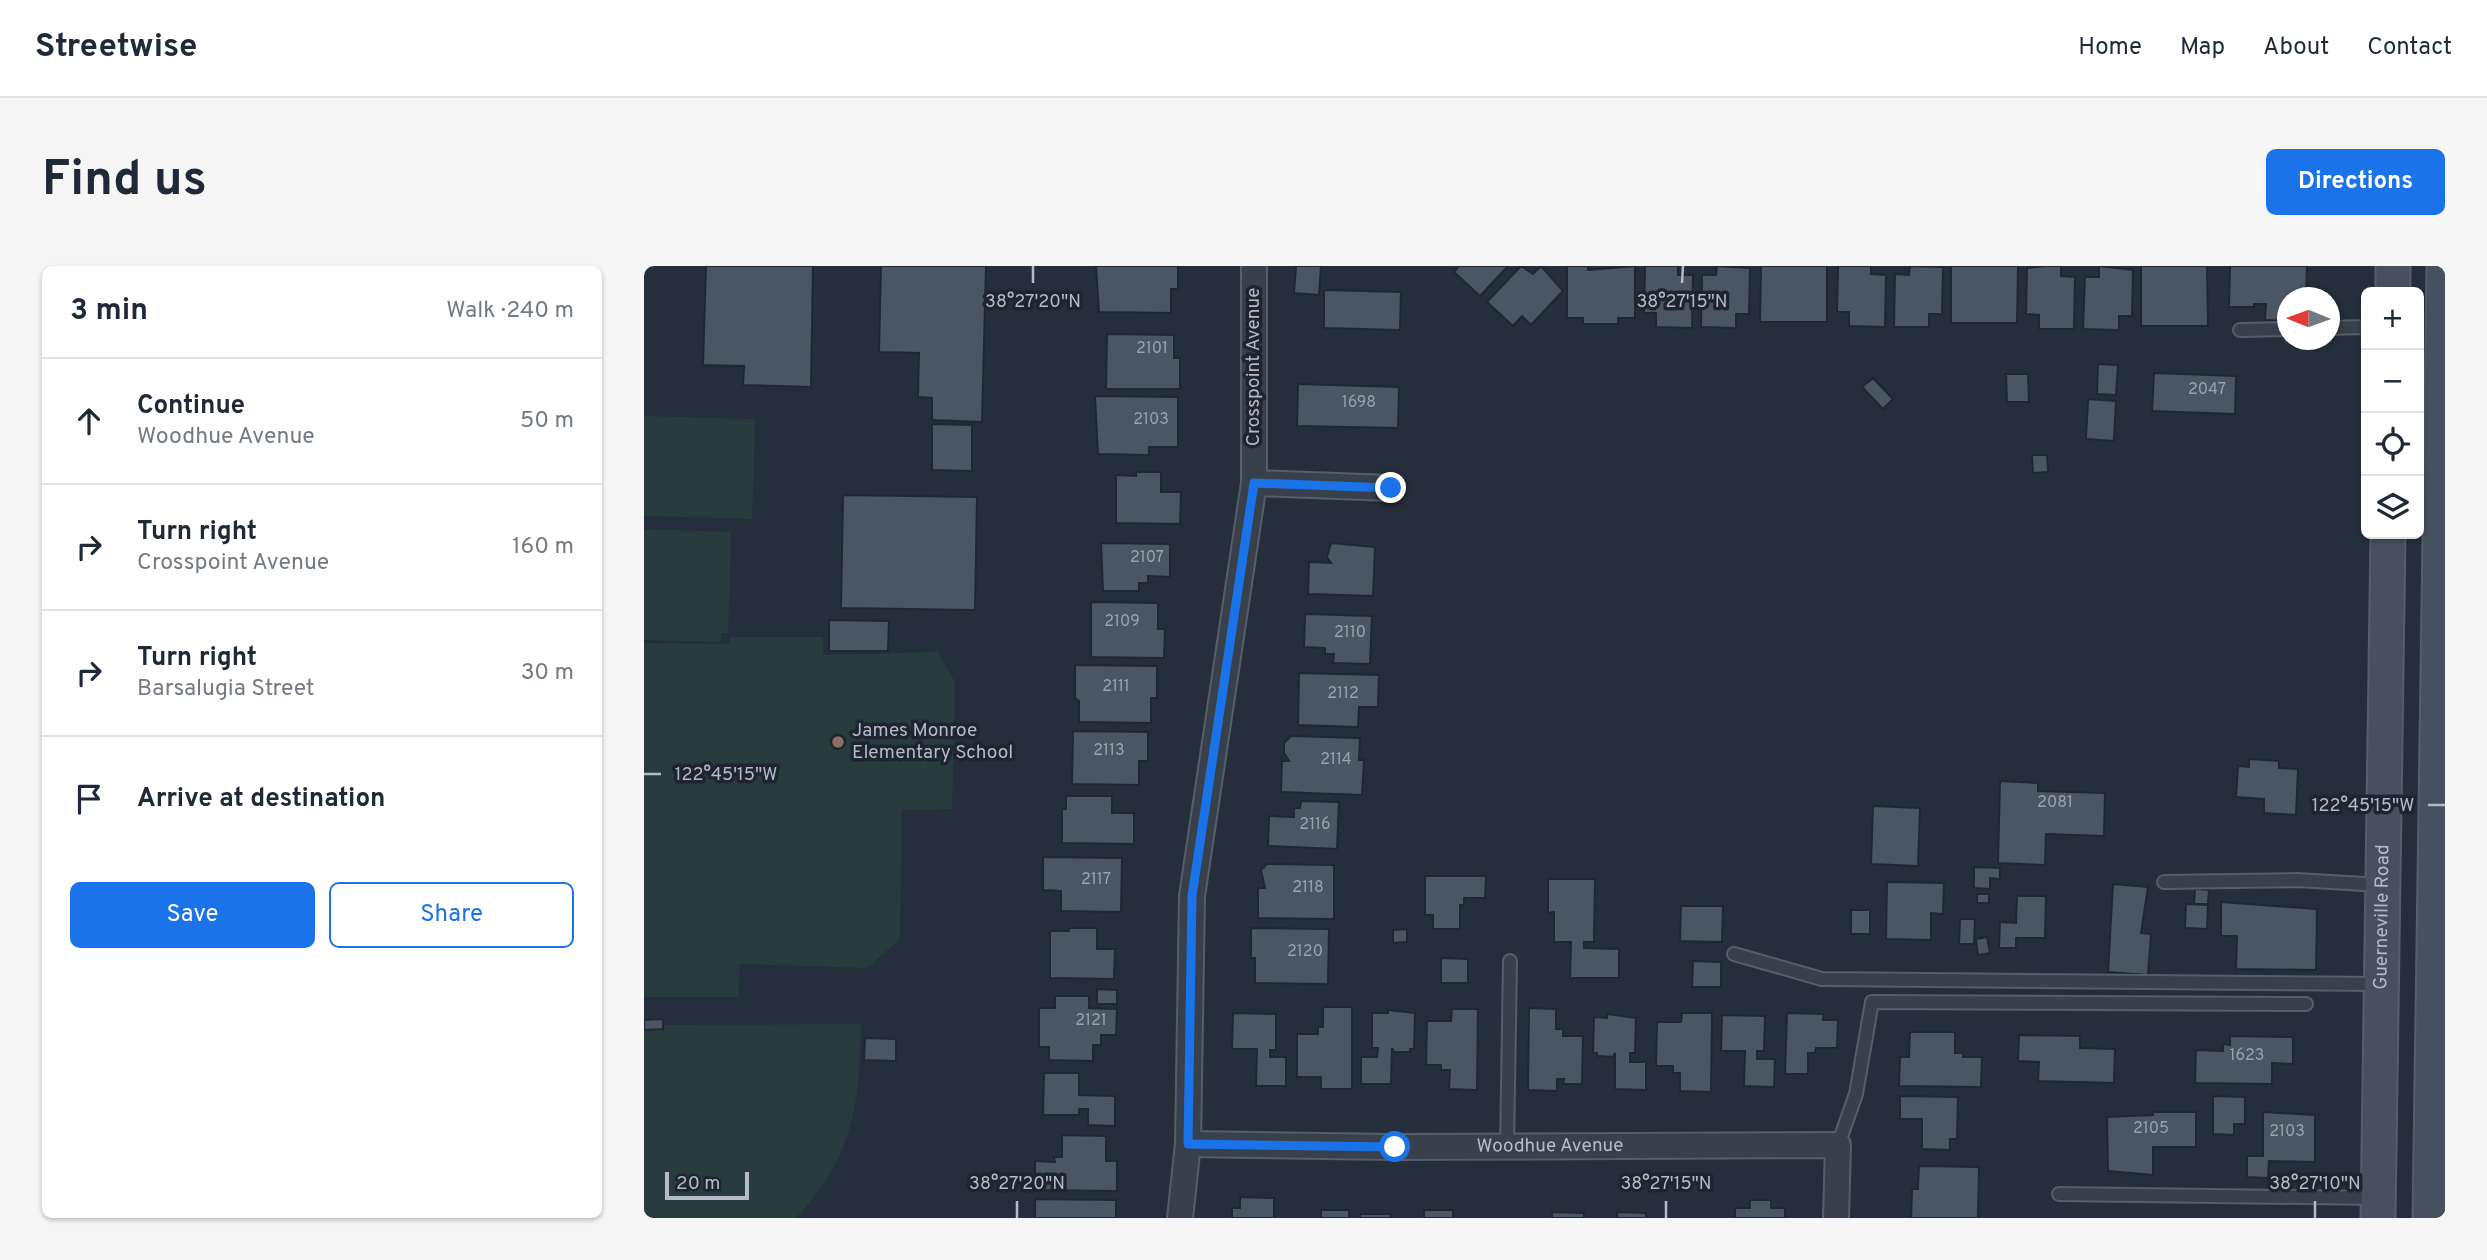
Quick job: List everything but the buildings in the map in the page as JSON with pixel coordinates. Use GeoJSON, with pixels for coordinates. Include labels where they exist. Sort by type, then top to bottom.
{"type":"FeatureCollection","features":[{"type":"Feature","properties":{"kind":"main road"},"geometry":{"type":"LineString","coordinates":[[2393,266],[2393,287]]}},
{"type":"Feature","properties":{"kind":"main road"},"geometry":{"type":"LineString","coordinates":[[2430,1218],[2442,671],[2444,266]]}},
{"type":"Feature","properties":{"kind":"main road","name":"Guerneville Road"},"geometry":{"type":"LineString","coordinates":[[2378,1208],[2388,539]]}},
{"type":"Feature","properties":{"kind":"street","name":"Crosspoint Avenue"},"geometry":{"type":"LineString","coordinates":[[1180,1218],[1188,1144],[1192,896],[1254,483],[1254,266]]}},
{"type":"Feature","properties":{"kind":"street"},"geometry":{"type":"LineString","coordinates":[[1254,483],[1391,488]]}},
{"type":"Feature","properties":{"kind":"street","name":"Woodhue Avenue"},"geometry":{"type":"LineString","coordinates":[[1188,1144],[1507,1147],[1838,1145]]}},
{"type":"Feature","properties":{"kind":"street"},"geometry":{"type":"LineString","coordinates":[[1836,1218],[1838,1145]]}},
{"type":"Feature","properties":{"kind":"lane"},"geometry":{"type":"LineString","coordinates":[[2340,328],[2361,327]]}},
{"type":"Feature","properties":{"kind":"lane"},"geometry":{"type":"LineString","coordinates":[[2240,330],[2277,329]]}},
{"type":"Feature","properties":{"kind":"lane"},"geometry":{"type":"LineString","coordinates":[[2164,882],[2297,880],[2382,885]]}},
{"type":"Feature","properties":{"kind":"lane"},"geometry":{"type":"LineString","coordinates":[[1734,954],[1822,979],[2381,984]]}},
{"type":"Feature","properties":{"kind":"lane"},"geometry":{"type":"LineString","coordinates":[[1507,1147],[1510,961]]}},
{"type":"Feature","properties":{"kind":"lane"},"geometry":{"type":"LineString","coordinates":[[1838,1145],[1856,1094],[1872,1002],[2306,1004]]}},
{"type":"Feature","properties":{"kind":"lane"},"geometry":{"type":"LineString","coordinates":[[2059,1194],[2378,1208]]}},
{"type":"Feature","properties":{"kind":"green space"},"geometry":{"type":"Polygon","coordinates":[[[644,416],[755,419],[752,519],[644,516],[644,416]]]}},
{"type":"Feature","properties":{"kind":"green space"},"geometry":{"type":"Polygon","coordinates":[[[644,529],[731,532],[728,633],[721,633],[721,642],[644,640],[644,529]]]}},
{"type":"Feature","properties":{"kind":"green space"},"geometry":{"type":"Polygon","coordinates":[[[730,637],[823,637],[823,655],[938,652],[955,682],[952,809],[902,810],[900,939],[867,968],[740,964],[738,997],[644,997],[644,643],[729,644],[730,637]]]}},
{"type":"Feature","properties":{"kind":"green space"},"geometry":{"type":"Polygon","coordinates":[[[861,1024],[858,1079],[850,1128],[830,1174],[796,1218],[644,1218],[644,1025],[861,1024]]]}},
{"type":"Feature","properties":{"kind":"place","name":"James Monroe Elementary School"},"geometry":{"type":"Point","coordinates":[838,742]}},
{"type":"Feature","properties":{"kind":"route"},"geometry":{"type":"LineString","coordinates":[[1391,488],[1254,483],[1192,896],[1188,1144],[1395,1147]]}}]}
